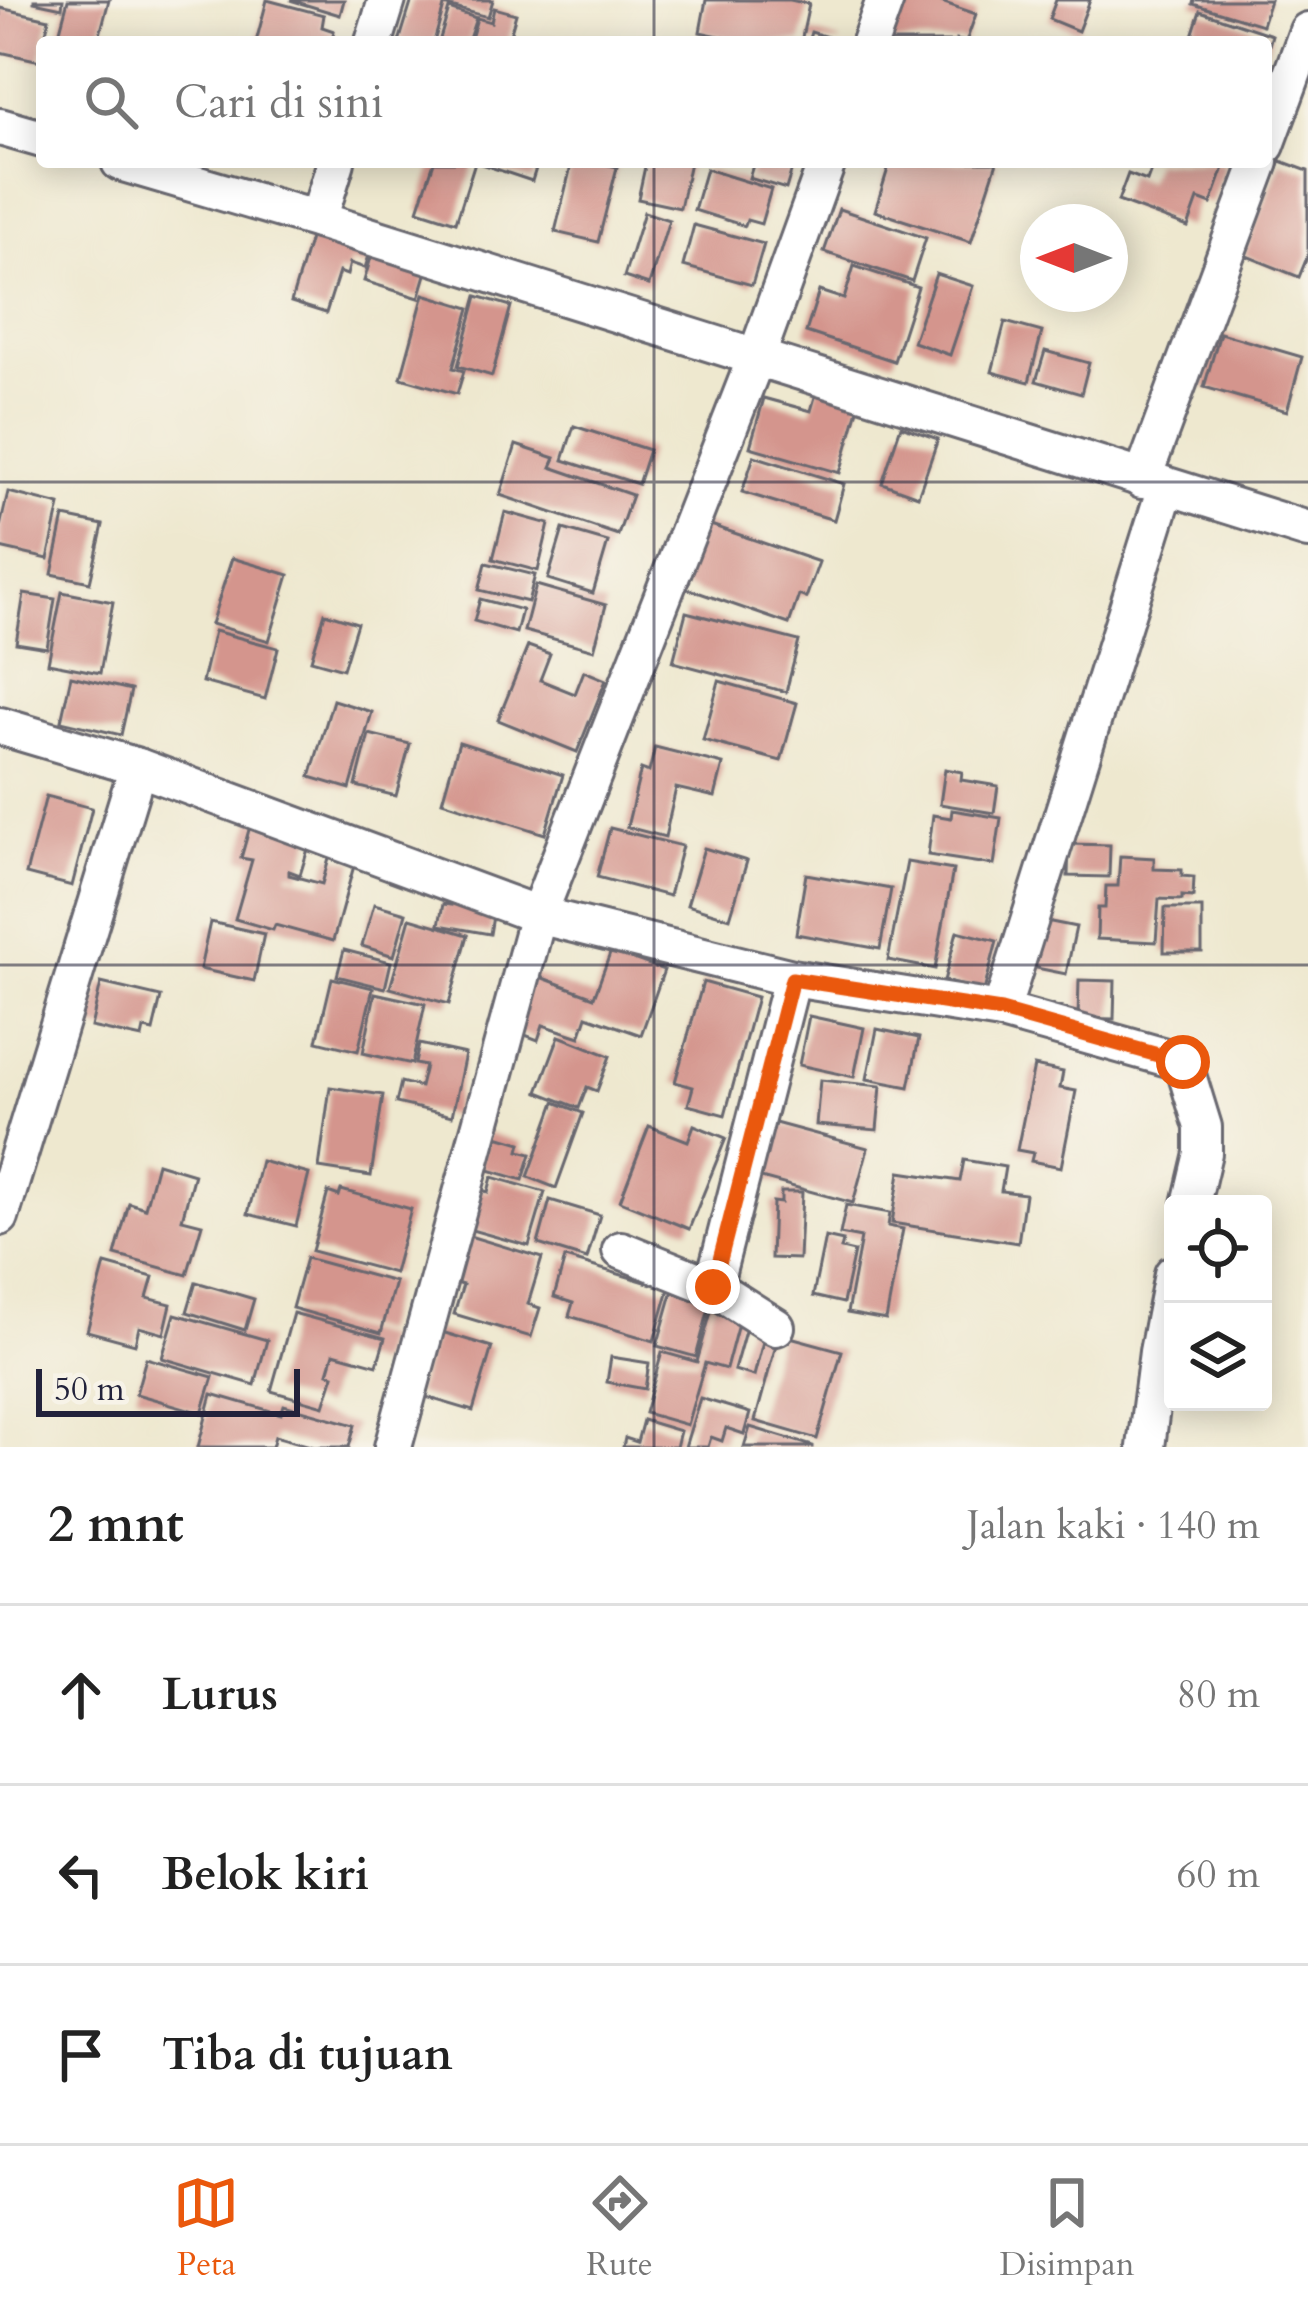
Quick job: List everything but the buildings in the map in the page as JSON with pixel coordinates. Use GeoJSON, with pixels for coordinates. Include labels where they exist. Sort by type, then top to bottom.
{"type":"FeatureCollection","features":[{"type":"Feature","properties":{"kind":"street"},"geometry":{"type":"LineString","coordinates":[[376,36],[387,0]]}},
{"type":"Feature","properties":{"kind":"street"},"geometry":{"type":"LineString","coordinates":[[872,36],[885,0]]}},
{"type":"Feature","properties":{"kind":"street"},"geometry":{"type":"LineString","coordinates":[[1272,129],[1308,31]]}},
{"type":"Feature","properties":{"kind":"street"},"geometry":{"type":"LineString","coordinates":[[0,127],[36,137]]}},
{"type":"Feature","properties":{"kind":"street"},"geometry":{"type":"LineString","coordinates":[[140,168],[1308,530]]}},
{"type":"Feature","properties":{"kind":"street"},"geometry":{"type":"LineString","coordinates":[[318,220],[334,168]]}},
{"type":"Feature","properties":{"kind":"street"},"geometry":{"type":"LineString","coordinates":[[393,1447],[538,915],[756,358],[825,168]]}},
{"type":"Feature","properties":{"kind":"street"},"geometry":{"type":"LineString","coordinates":[[1001,1011],[1154,483],[1257,168]]}},
{"type":"Feature","properties":{"kind":"street"},"geometry":{"type":"LineString","coordinates":[[0,726],[138,767],[538,915],[792,979],[1001,1011],[1183,1062],[1203,1127],[1203,1153],[1192,1195]]}},
{"type":"Feature","properties":{"kind":"street"},"geometry":{"type":"LineString","coordinates":[[0,1216],[138,767]]}},
{"type":"Feature","properties":{"kind":"street"},"geometry":{"type":"LineString","coordinates":[[713,1287],[792,979]]}},
{"type":"Feature","properties":{"kind":"street"},"geometry":{"type":"LineString","coordinates":[[621,1250],[713,1287],[776,1327]]}},
{"type":"Feature","properties":{"kind":"street"},"geometry":{"type":"LineString","coordinates":[[1146,1447],[1167,1303]]}},
{"type":"Feature","properties":{"kind":"route"},"geometry":{"type":"LineString","coordinates":[[713,1287],[792,979],[1001,1011],[1183,1062]]}}]}
